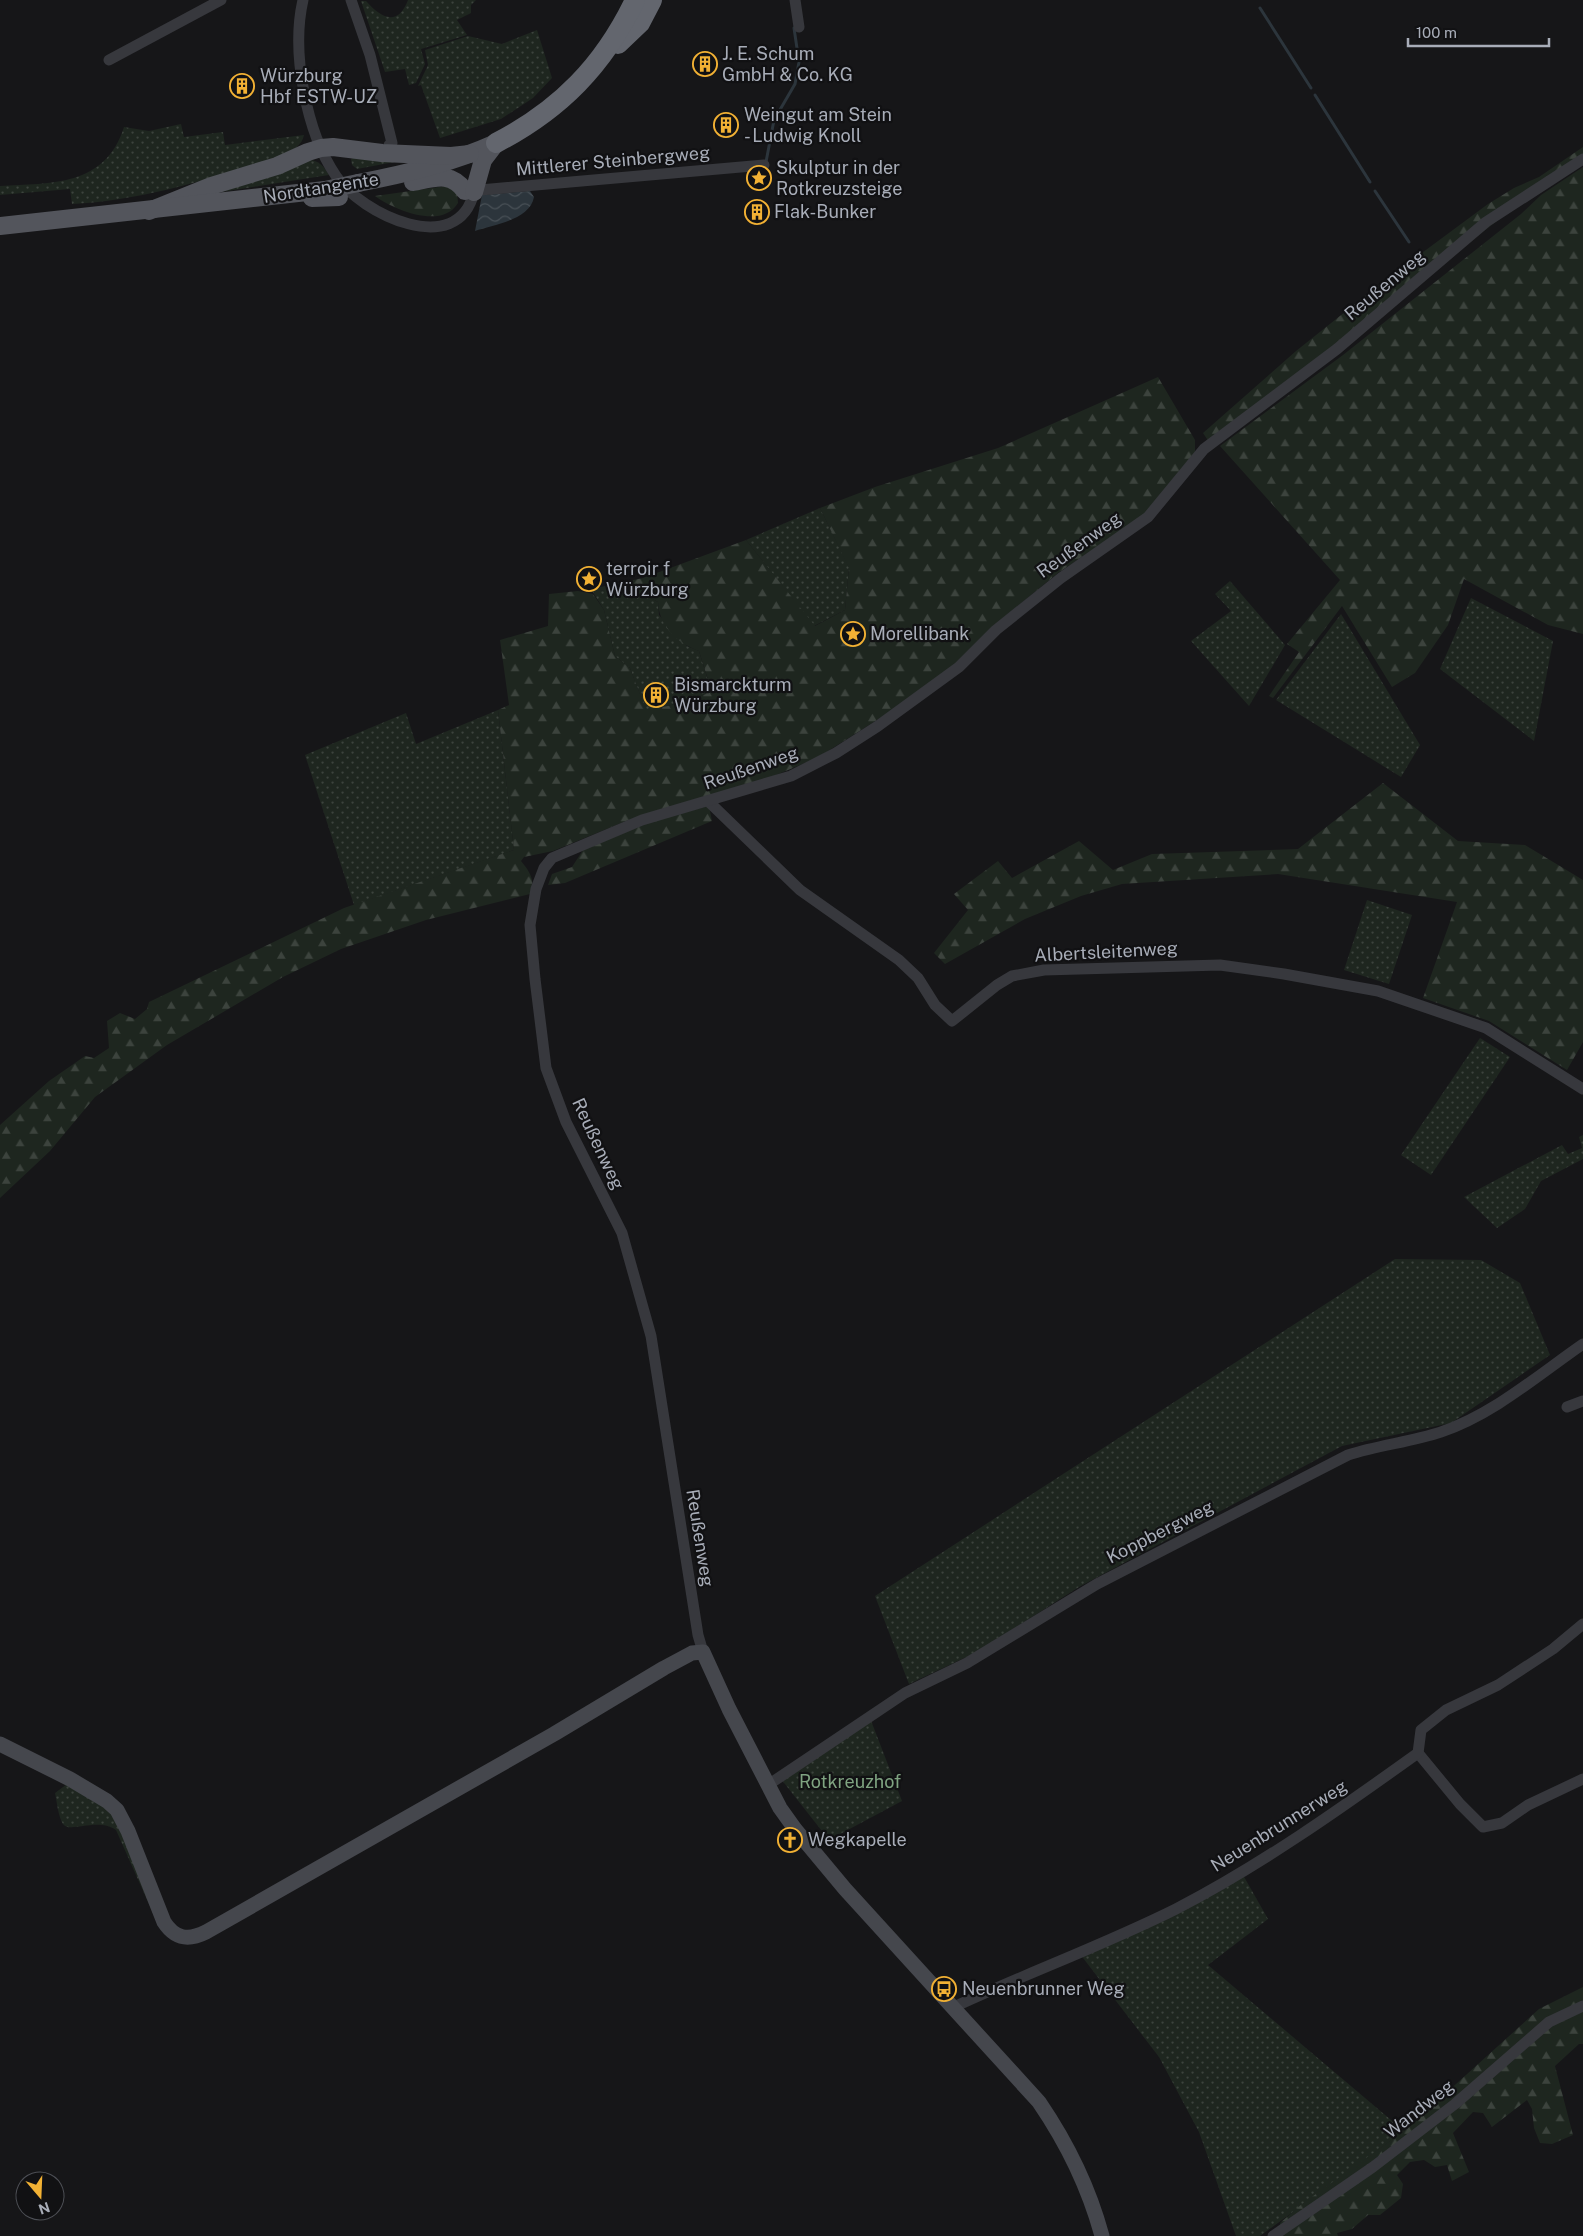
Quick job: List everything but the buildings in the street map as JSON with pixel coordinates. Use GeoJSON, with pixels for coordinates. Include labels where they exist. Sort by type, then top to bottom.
{"type":"FeatureCollection","features":[{"type":"Feature","properties":{"kind":"highway"},"geometry":{"type":"LineString","coordinates":[[605,54],[640,23],[652,0]]}},
{"type":"Feature","properties":{"kind":"highway"},"geometry":{"type":"LineString","coordinates":[[605,54],[633,2]]}},
{"type":"Feature","properties":{"kind":"highway","name":"Nordtangente"},"geometry":{"type":"LineString","coordinates":[[496,143],[521,130],[554,106],[576,86],[605,54]]}},
{"type":"Feature","properties":{"kind":"main road"},"geometry":{"type":"LineString","coordinates":[[361,188],[438,177],[454,179],[469,192],[483,160],[496,143]]}},
{"type":"Feature","properties":{"kind":"main road","name":"Nordtangente"},"geometry":{"type":"LineString","coordinates":[[0,226],[294,194],[332,193],[361,188],[470,154],[496,143]]}},
{"type":"Feature","properties":{"kind":"main road"},"geometry":{"type":"LineString","coordinates":[[149,210],[211,186],[277,166],[321,148],[333,147],[392,154],[451,156],[470,154]]}},
{"type":"Feature","properties":{"kind":"street"},"geometry":{"type":"LineString","coordinates":[[109,60],[221,0]]}},
{"type":"Feature","properties":{"kind":"street"},"geometry":{"type":"LineString","coordinates":[[303,0],[298,35],[299,58],[306,96],[321,148],[337,178],[360,201],[396,221],[416,225],[437,226],[456,220],[464,213],[469,192]]}},
{"type":"Feature","properties":{"kind":"street"},"geometry":{"type":"LineString","coordinates":[[351,0],[378,84],[392,143],[389,145]]}},
{"type":"Feature","properties":{"kind":"street"},"geometry":{"type":"LineString","coordinates":[[795,0],[799,27]]}},
{"type":"Feature","properties":{"kind":"street","name":"Reußenweg"},"geometry":{"type":"LineString","coordinates":[[703,1652],[698,1635],[680,1529],[651,1336],[622,1233],[566,1122],[546,1068],[530,925],[536,889],[544,868],[552,858],[642,820],[791,776],[836,753],[914,701],[959,667],[996,630],[1061,578],[1148,517],[1163,502],[1204,449],[1337,349],[1486,222],[1583,159]]}},
{"type":"Feature","properties":{"kind":"street","name":"Mittlerer Steinbergweg"},"geometry":{"type":"LineString","coordinates":[[469,192],[596,178],[764,164]]}},
{"type":"Feature","properties":{"kind":"street","name":"Albertsleitenweg"},"geometry":{"type":"LineString","coordinates":[[708,801],[800,890],[899,960],[918,978],[935,1005],[952,1021],[997,985],[1012,976],[1044,970],[1220,965],[1284,974],[1378,991],[1486,1028],[1583,1089]]}},
{"type":"Feature","properties":{"kind":"street","name":"Koppbergweg"},"geometry":{"type":"LineString","coordinates":[[768,1785],[905,1693],[967,1663],[1097,1584],[1348,1455],[1376,1446],[1440,1432],[1475,1418],[1583,1344]]}},
{"type":"Feature","properties":{"kind":"street"},"geometry":{"type":"LineString","coordinates":[[1567,1407],[1583,1401]]}},
{"type":"Feature","properties":{"kind":"street"},"geometry":{"type":"LineString","coordinates":[[1583,1624],[1553,1649],[1498,1685],[1446,1710],[1433,1720],[1421,1730],[1418,1753],[1460,1804],[1483,1827],[1502,1823],[1528,1805],[1583,1779]]}},
{"type":"Feature","properties":{"kind":"street"},"geometry":{"type":"LineString","coordinates":[[0,1744],[70,1779],[107,1801],[117,1810],[128,1831],[164,1922],[176,1936],[189,1938],[198,1936],[223,1923],[545,1739],[664,1668],[692,1653],[703,1652],[729,1709],[780,1808],[803,1839],[883,1932],[954,2007],[1039,2102],[1055,2126],[1078,2169],[1102,2236]]}},
{"type":"Feature","properties":{"kind":"street","name":"Neuenbrunnerweg"},"geometry":{"type":"LineString","coordinates":[[954,2007],[1175,1909],[1248,1869],[1357,1797],[1418,1753]]}},
{"type":"Feature","properties":{"kind":"street","name":"Wandweg"},"geometry":{"type":"LineString","coordinates":[[1273,2236],[1372,2167],[1456,2104],[1549,2022],[1583,2006]]}},
{"type":"Feature","properties":{"kind":"green space"},"geometry":{"type":"Polygon","coordinates":[[[408,0],[476,0],[471,5],[471,13],[457,20],[467,35],[421,49],[425,64],[416,83],[409,85],[405,69],[385,72],[361,1],[366,1],[383,15],[394,17],[404,8],[408,0]]]}},
{"type":"Feature","properties":{"kind":"green space"},"geometry":{"type":"Polygon","coordinates":[[[537,30],[552,78],[533,98],[501,119],[440,138],[421,85],[418,86],[428,65],[425,50],[468,36],[502,44],[537,30]]]}},
{"type":"Feature","properties":{"kind":"green space"},"geometry":{"type":"Polygon","coordinates":[[[181,124],[184,137],[223,132],[225,145],[304,135],[299,145],[282,156],[204,180],[153,193],[99,202],[72,204],[70,189],[0,195],[0,186],[57,182],[74,178],[90,171],[104,161],[115,147],[124,127],[149,131],[181,124]]]}},
{"type":"Feature","properties":{"kind":"green space"},"geometry":{"type":"Polygon","coordinates":[[[1583,147],[1583,155],[1209,442],[1203,433],[1296,351],[1380,284],[1488,204],[1514,188],[1539,177],[1583,147]]]}},
{"type":"Feature","properties":{"kind":"green space"},"geometry":{"type":"Polygon","coordinates":[[[357,156],[416,158],[357,169],[352,165],[351,159],[357,156]]]}},
{"type":"Feature","properties":{"kind":"green space"},"geometry":{"type":"Polygon","coordinates":[[[307,159],[320,164],[329,175],[196,196],[307,159]]]}},
{"type":"Feature","properties":{"kind":"green space"},"geometry":{"type":"Polygon","coordinates":[[[1583,167],[1583,634],[1548,625],[1464,579],[1448,625],[1415,673],[1392,687],[1342,606],[1273,698],[1269,696],[1299,652],[1287,644],[1340,580],[1220,446],[1343,355],[1521,214],[1541,195],[1583,167]]]}},
{"type":"Feature","properties":{"kind":"green space"},"geometry":{"type":"Polygon","coordinates":[[[446,186],[457,192],[458,203],[451,211],[441,215],[418,215],[394,207],[375,196],[446,186]]]}},
{"type":"Feature","properties":{"kind":"green space"},"geometry":{"type":"Polygon","coordinates":[[[1158,377],[1195,440],[1195,458],[1163,498],[1138,519],[1058,573],[993,626],[957,662],[907,701],[817,758],[764,780],[626,821],[553,851],[524,857],[521,861],[532,881],[530,894],[426,920],[341,949],[283,977],[167,1045],[95,1097],[50,1151],[0,1198],[0,1125],[49,1081],[85,1056],[94,1058],[109,1048],[107,1021],[120,1013],[135,1019],[147,1009],[149,1002],[344,908],[514,850],[498,710],[509,705],[500,640],[548,626],[549,594],[578,591],[593,594],[604,610],[615,656],[630,668],[646,710],[668,706],[706,694],[710,686],[699,651],[683,643],[671,632],[662,619],[658,602],[649,597],[591,589],[643,578],[746,540],[815,626],[845,610],[849,568],[820,508],[875,487],[998,448],[1158,377]]]}},
{"type":"Feature","properties":{"kind":"green space"},"geometry":{"type":"Polygon","coordinates":[[[820,508],[849,567],[845,610],[814,626],[746,540],[820,508]]]}},
{"type":"Feature","properties":{"kind":"green space"},"geometry":{"type":"Polygon","coordinates":[[[1230,581],[1285,645],[1249,706],[1191,641],[1231,611],[1215,594],[1230,581]]]}},
{"type":"Feature","properties":{"kind":"green space"},"geometry":{"type":"Polygon","coordinates":[[[591,589],[649,597],[658,602],[659,615],[687,646],[699,651],[710,687],[706,694],[646,711],[630,668],[615,656],[604,610],[591,589]]]}},
{"type":"Feature","properties":{"kind":"green space"},"geometry":{"type":"Polygon","coordinates":[[[1471,598],[1553,641],[1534,741],[1440,669],[1471,598]]]}},
{"type":"Feature","properties":{"kind":"green space"},"geometry":{"type":"Polygon","coordinates":[[[1341,614],[1420,745],[1401,777],[1276,700],[1341,614]]]}},
{"type":"Feature","properties":{"kind":"green space"},"geometry":{"type":"Polygon","coordinates":[[[498,710],[514,850],[354,905],[305,755],[406,713],[416,744],[498,710]]]}},
{"type":"Feature","properties":{"kind":"green space"},"geometry":{"type":"Polygon","coordinates":[[[1383,783],[1458,841],[1525,845],[1583,880],[1583,1042],[1567,1070],[1489,1021],[1423,998],[1457,902],[1278,874],[1122,884],[1081,896],[1025,919],[945,964],[934,953],[968,910],[954,894],[998,861],[1012,878],[1079,841],[1113,870],[1152,854],[1298,849],[1383,783]]]}},
{"type":"Feature","properties":{"kind":"green space"},"geometry":{"type":"Polygon","coordinates":[[[709,806],[712,821],[565,883],[548,885],[552,874],[572,867],[583,850],[652,821],[709,806]]]}},
{"type":"Feature","properties":{"kind":"green space"},"geometry":{"type":"Polygon","coordinates":[[[1367,900],[1412,915],[1389,984],[1344,970],[1367,900]]]}},
{"type":"Feature","properties":{"kind":"green space"},"geometry":{"type":"Polygon","coordinates":[[[1480,1038],[1510,1057],[1431,1175],[1401,1155],[1480,1038]]]}},
{"type":"Feature","properties":{"kind":"green space"},"geometry":{"type":"Polygon","coordinates":[[[1583,1135],[1583,1159],[1541,1181],[1525,1209],[1497,1228],[1464,1197],[1562,1145],[1568,1154],[1582,1148],[1579,1137],[1583,1135]]]}},
{"type":"Feature","properties":{"kind":"green space"},"geometry":{"type":"Polygon","coordinates":[[[1395,1259],[1481,1260],[1520,1283],[1550,1355],[1451,1423],[1342,1446],[1079,1587],[977,1652],[909,1684],[875,1596],[1395,1259]]]}},
{"type":"Feature","properties":{"kind":"green space","name":"Rotkreuzhof"},"geometry":{"type":"Polygon","coordinates":[[[870,1718],[902,1801],[829,1840],[781,1779],[870,1718]]]}},
{"type":"Feature","properties":{"kind":"green space"},"geometry":{"type":"Polygon","coordinates":[[[67,1784],[113,1813],[160,1929],[116,1830],[109,1826],[101,1825],[66,1827],[61,1821],[55,1793],[67,1784]]]}},
{"type":"Feature","properties":{"kind":"green space"},"geometry":{"type":"Polygon","coordinates":[[[1243,1875],[1268,1919],[1208,1965],[1404,2131],[1260,2236],[1236,2236],[1199,2132],[1159,2057],[1080,1954],[1243,1875]]]}},
{"type":"Feature","properties":{"kind":"green space"},"geometry":{"type":"Polygon","coordinates":[[[1583,1987],[1583,2044],[1579,2044],[1555,2066],[1573,2135],[1552,2144],[1540,2143],[1534,2128],[1532,2109],[1527,2100],[1492,2127],[1483,2113],[1473,2112],[1453,2133],[1469,2172],[1452,2181],[1447,2165],[1435,2167],[1424,2160],[1410,2162],[1397,2175],[1403,2184],[1401,2198],[1380,2215],[1368,2215],[1352,2229],[1337,2233],[1338,2236],[1276,2236],[1281,2233],[1280,2223],[1302,2204],[1404,2131],[1539,2009],[1583,1987]]]}},
{"type":"Feature","properties":{"kind":"water"},"geometry":{"type":"Polygon","coordinates":[[[530,191],[534,197],[526,211],[501,224],[475,231],[482,195],[530,191]]]}},
{"type":"Feature","properties":{"kind":"waterway"},"geometry":{"type":"LineString","coordinates":[[1260,8],[1311,88]]}},
{"type":"Feature","properties":{"kind":"waterway"},"geometry":{"type":"LineString","coordinates":[[766,162],[774,120],[795,84],[799,62],[794,28]]}},
{"type":"Feature","properties":{"kind":"waterway"},"geometry":{"type":"LineString","coordinates":[[1315,95],[1370,182]]}},
{"type":"Feature","properties":{"kind":"waterway"},"geometry":{"type":"LineString","coordinates":[[1375,191],[1409,242]]}},
{"type":"Feature","properties":{"kind":"place","name":"J. E. Schum GmbH & Co. KG"},"geometry":{"type":"Point","coordinates":[705,64]}},
{"type":"Feature","properties":{"kind":"place","name":"Würzburg Hbf ESTW-UZ"},"geometry":{"type":"Point","coordinates":[242,86]}},
{"type":"Feature","properties":{"kind":"place","name":"Weingut am Stein - Ludwig Knoll"},"geometry":{"type":"Point","coordinates":[726,125]}},
{"type":"Feature","properties":{"kind":"place","name":"Skulptur in der Rotkreuzsteige"},"geometry":{"type":"Point","coordinates":[759,178]}},
{"type":"Feature","properties":{"kind":"place","name":"Flak-Bunker"},"geometry":{"type":"Point","coordinates":[757,212]}},
{"type":"Feature","properties":{"kind":"place","name":"terroir f Würzburg"},"geometry":{"type":"Point","coordinates":[589,579]}},
{"type":"Feature","properties":{"kind":"place","name":"Morellibank"},"geometry":{"type":"Point","coordinates":[853,634]}},
{"type":"Feature","properties":{"kind":"place","name":"Bismarckturm Würzburg"},"geometry":{"type":"Point","coordinates":[656,695]}},
{"type":"Feature","properties":{"kind":"place","name":"Wegkapelle"},"geometry":{"type":"Point","coordinates":[790,1840]}},
{"type":"Feature","properties":{"kind":"place","name":"Neuenbrunner Weg"},"geometry":{"type":"Point","coordinates":[944,1989]}}]}
